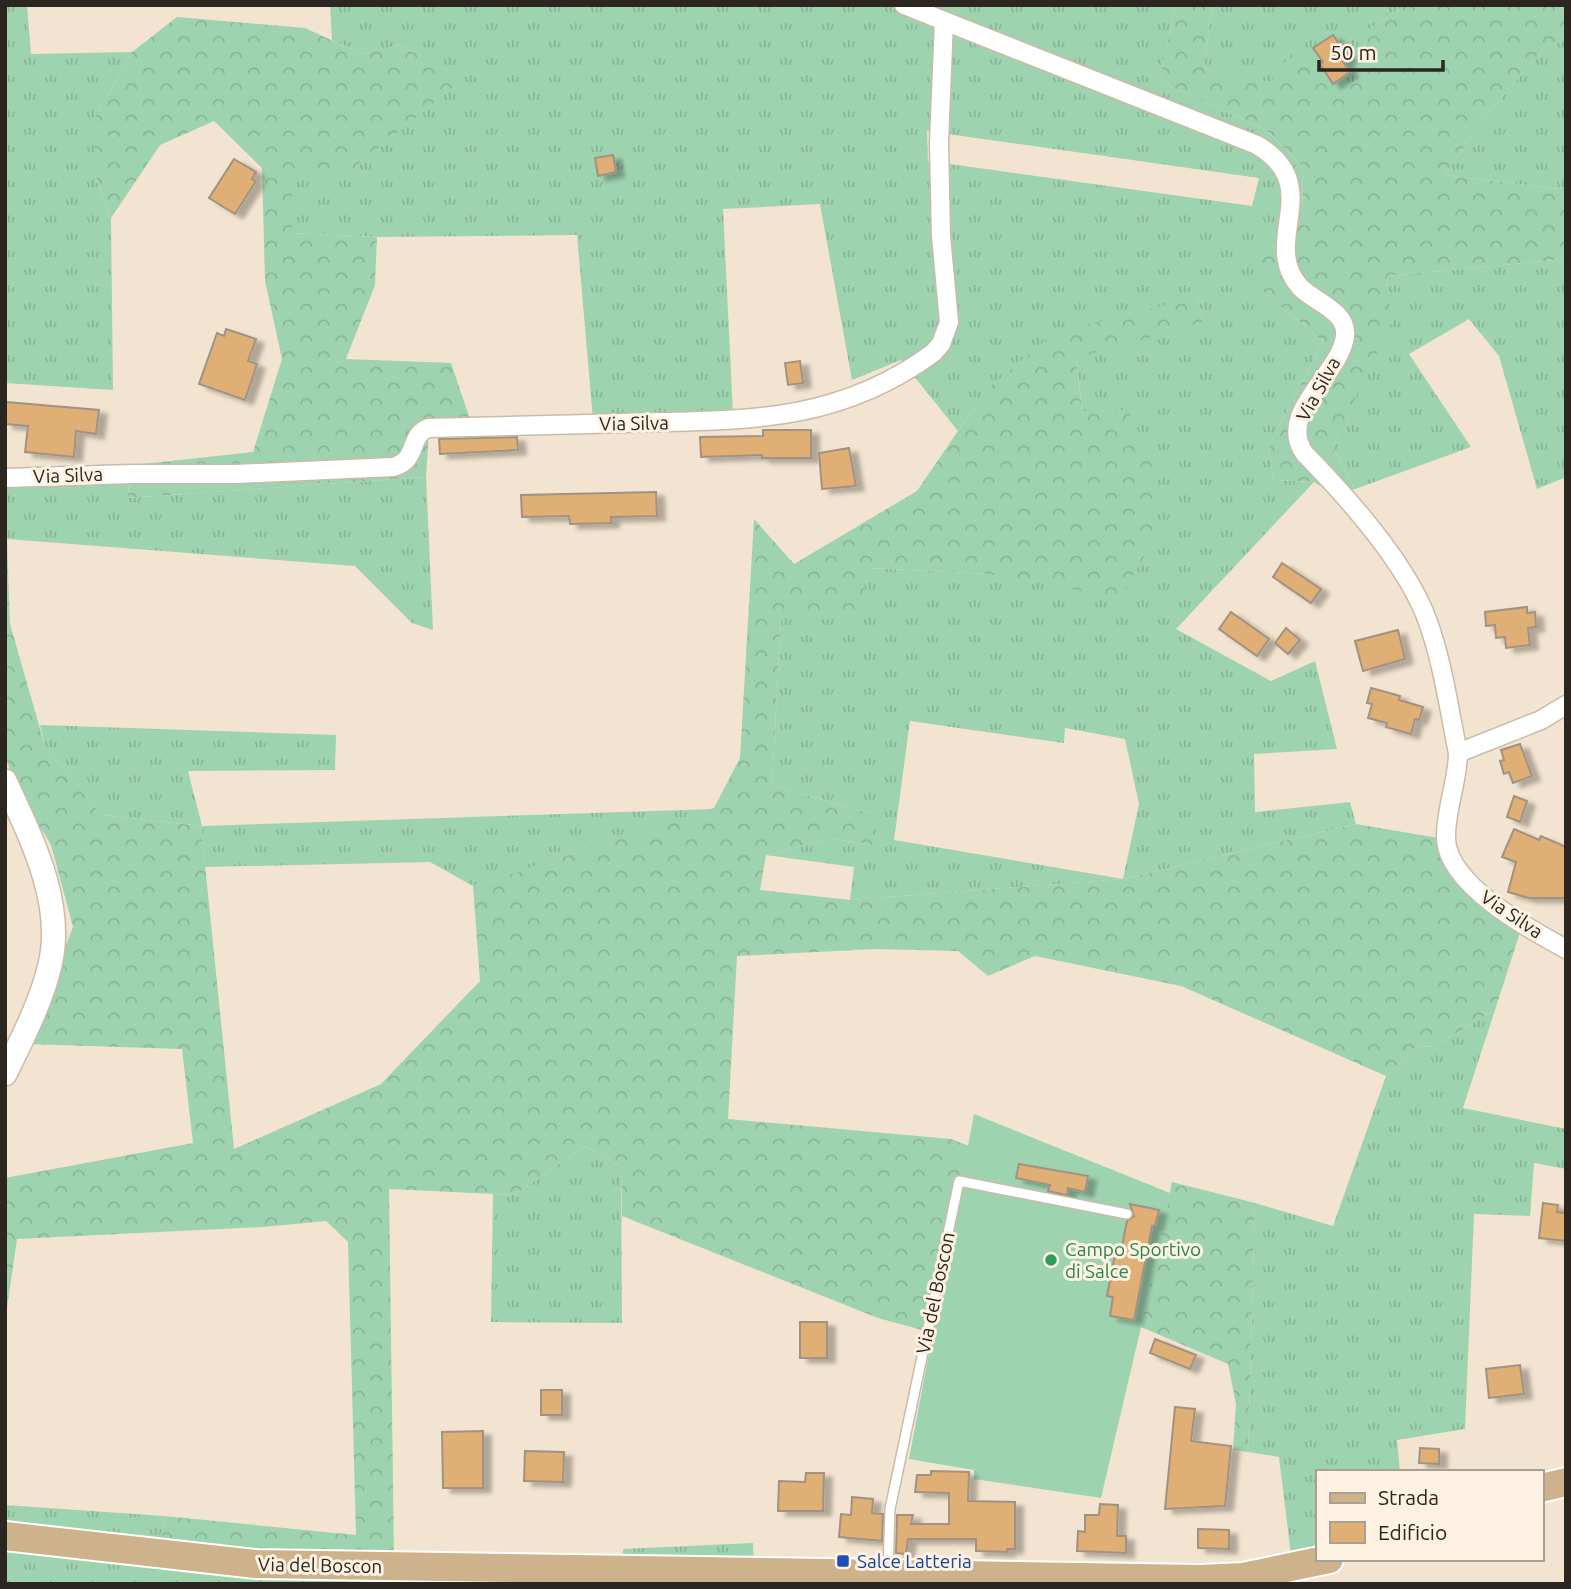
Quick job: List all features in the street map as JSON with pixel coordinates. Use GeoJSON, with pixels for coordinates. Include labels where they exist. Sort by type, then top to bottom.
{"type":"FeatureCollection","features":[{"type":"Feature","properties":{"kind":"main road"},"geometry":{"type":"LineString","coordinates":[[1543,1488],[1566,1482]]}},
{"type":"Feature","properties":{"kind":"main road","name":"Via del Boscon"},"geometry":{"type":"LineString","coordinates":[[5,1536],[256,1564],[894,1578],[1222,1578],[1265,1573],[1320,1561]]}},
{"type":"Feature","properties":{"kind":"street","name":"Via Silva"},"geometry":{"type":"LineString","coordinates":[[904,5],[1257,145],[1271,153],[1282,164],[1291,189],[1286,250],[1291,274],[1300,287],[1341,319],[1346,331],[1342,346],[1298,423],[1297,439],[1306,454],[1386,548],[1423,609],[1439,663],[1458,753],[1446,840],[1454,864],[1470,884],[1494,904],[1566,949]]}},
{"type":"Feature","properties":{"kind":"street","name":"Via Silva"},"geometry":{"type":"LineString","coordinates":[[5,478],[236,474],[393,467],[410,457],[419,434],[428,428],[739,421],[814,410],[869,391],[933,353],[942,344],[948,322],[941,236],[939,133],[944,21]]}},
{"type":"Feature","properties":{"kind":"street"},"geometry":{"type":"LineString","coordinates":[[1458,753],[1541,720],[1566,705]]}},
{"type":"Feature","properties":{"kind":"street"},"geometry":{"type":"LineString","coordinates":[[5,780],[38,858],[50,906],[53,943],[51,963],[39,999],[5,1074]]}},
{"type":"Feature","properties":{"kind":"lane","name":"Via del Boscon"},"geometry":{"type":"LineString","coordinates":[[894,1578],[890,1509],[959,1181],[1127,1214]]}},
{"type":"Feature","properties":{"kind":"green space"},"geometry":{"type":"Polygon","coordinates":[[[5,5],[27,5],[31,54],[132,52],[95,118],[95,175],[111,218],[113,390],[5,383],[5,5]]]}},
{"type":"Feature","properties":{"kind":"green space"},"geometry":{"type":"Polygon","coordinates":[[[330,5],[1176,5],[1159,81],[1266,130],[1302,166],[1303,214],[1266,295],[1323,341],[1268,448],[1274,480],[1314,482],[1176,629],[1271,681],[1315,661],[1337,749],[1254,754],[1255,812],[1350,802],[1356,824],[1123,879],[850,900],[854,867],[766,855],[832,839],[873,845],[873,814],[772,785],[781,617],[869,568],[988,574],[1082,411],[1076,357],[1203,323],[1198,297],[986,390],[958,431],[901,360],[852,380],[820,204],[723,209],[733,414],[593,420],[577,235],[377,237],[291,233],[292,176],[462,79],[401,45],[362,54],[332,40],[330,5]],[[927,131],[928,161],[1252,206],[1259,178],[927,131]],[[910,721],[894,840],[1123,879],[1139,804],[1125,739],[1065,728],[1064,743],[910,721]]]}},
{"type":"Feature","properties":{"kind":"green space"},"geometry":{"type":"Polygon","coordinates":[[[1176,5],[1212,5],[1204,69],[1271,82],[1300,42],[1339,96],[1366,71],[1365,32],[1405,5],[1566,5],[1566,40],[1546,46],[1485,117],[1444,175],[1560,189],[1566,186],[1566,259],[1387,276],[1391,324],[1332,447],[1355,489],[1336,495],[1314,482],[1274,480],[1268,448],[1323,341],[1266,295],[1248,254],[1303,214],[1302,166],[1266,130],[1159,81],[1176,5]]]}},
{"type":"Feature","properties":{"kind":"green space"},"geometry":{"type":"Polygon","coordinates":[[[1212,5],[1405,5],[1365,32],[1366,71],[1339,96],[1204,69],[1212,5]]]}},
{"type":"Feature","properties":{"kind":"green space"},"geometry":{"type":"Polygon","coordinates":[[[177,17],[305,28],[362,54],[401,45],[463,79],[345,175],[292,176],[292,233],[377,237],[375,285],[346,359],[451,363],[472,425],[429,431],[426,477],[127,498],[134,465],[253,452],[282,359],[265,281],[262,168],[214,121],[160,145],[111,218],[95,175],[95,118],[132,52],[177,17]]]}},
{"type":"Feature","properties":{"kind":"green space"},"geometry":{"type":"Polygon","coordinates":[[[1566,40],[1566,186],[1560,189],[1444,175],[1485,117],[1546,46],[1566,40]]]}},
{"type":"Feature","properties":{"kind":"green space"},"geometry":{"type":"Polygon","coordinates":[[[1566,259],[1566,477],[1537,489],[1499,356],[1469,319],[1409,354],[1471,447],[1355,489],[1332,447],[1390,324],[1387,276],[1566,259]]]}},
{"type":"Feature","properties":{"kind":"green space"},"geometry":{"type":"Polygon","coordinates":[[[1198,297],[1203,323],[1076,358],[1082,411],[1128,410],[1159,473],[1151,545],[1120,598],[988,574],[869,568],[856,620],[781,618],[772,785],[873,814],[873,845],[832,839],[766,855],[760,890],[850,900],[1123,879],[1356,824],[1444,839],[1448,860],[1524,920],[1495,1010],[1435,1046],[1415,1047],[1386,1076],[1181,986],[1035,956],[988,976],[958,951],[875,949],[737,956],[728,1119],[951,1139],[969,1146],[933,1333],[878,1318],[622,1216],[621,1167],[585,1146],[514,1195],[389,1189],[394,1556],[161,1540],[164,1516],[356,1535],[348,1242],[326,1221],[263,1227],[17,1239],[5,1322],[5,1178],[193,1143],[182,1049],[28,1044],[73,927],[51,845],[17,789],[5,756],[5,484],[10,624],[45,746],[102,815],[201,826],[234,1149],[381,1084],[480,981],[473,886],[714,808],[740,758],[754,519],[794,564],[917,491],[986,390],[1054,333],[1198,297]]]}},
{"type":"Feature","properties":{"kind":"green space"},"geometry":{"type":"Polygon","coordinates":[[[426,477],[433,630],[412,623],[355,566],[7,539],[6,484],[130,482],[127,498],[426,477]]]}},
{"type":"Feature","properties":{"kind":"green space"},"geometry":{"type":"Polygon","coordinates":[[[40,725],[336,735],[335,770],[188,771],[202,826],[714,809],[473,886],[430,862],[205,867],[201,826],[102,815],[45,746],[40,725]]]}},
{"type":"Feature","properties":{"kind":"green space"},"geometry":{"type":"Polygon","coordinates":[[[1495,1010],[1463,1108],[1566,1129],[1566,1169],[1534,1163],[1530,1216],[1474,1214],[1465,1429],[1397,1440],[1400,1470],[1316,1470],[1316,1560],[1293,1571],[1279,1457],[1248,1452],[1255,1203],[1333,1226],[1386,1076],[1415,1047],[1435,1046],[1495,1010]]]}},
{"type":"Feature","properties":{"kind":"green space","name":"Campo Sportivo di Salce"},"geometry":{"type":"Polygon","coordinates":[[[974,1114],[1170,1193],[1101,1498],[974,1479],[974,1470],[909,1459],[974,1114]]]}},
{"type":"Feature","properties":{"kind":"green space"},"geometry":{"type":"Polygon","coordinates":[[[585,1146],[621,1167],[622,1323],[491,1322],[493,1194],[514,1195],[585,1146]]]}},
{"type":"Feature","properties":{"kind":"green space"},"geometry":{"type":"Polygon","coordinates":[[[1172,1182],[1255,1203],[1248,1452],[1233,1450],[1236,1404],[1228,1364],[1141,1327],[1172,1182]]]}},
{"type":"Feature","properties":{"kind":"green space"},"geometry":{"type":"Polygon","coordinates":[[[5,1505],[164,1516],[161,1540],[622,1565],[623,1549],[753,1543],[754,1568],[901,1584],[5,1584],[5,1505]]]}},
{"type":"Feature","properties":{"kind":"building"},"geometry":{"type":"Polygon","coordinates":[[[1333,35],[1349,58],[1343,62],[1350,72],[1333,84],[1313,48],[1333,35]]]}},
{"type":"Feature","properties":{"kind":"building"},"geometry":{"type":"Polygon","coordinates":[[[613,155],[616,172],[598,176],[595,158],[613,155]]]}},
{"type":"Feature","properties":{"kind":"building"},"geometry":{"type":"Polygon","coordinates":[[[234,159],[256,172],[252,179],[256,181],[235,214],[209,198],[234,159]]]}},
{"type":"Feature","properties":{"kind":"building"},"geometry":{"type":"Polygon","coordinates":[[[226,329],[256,339],[248,361],[257,364],[245,400],[199,384],[217,333],[224,336],[226,329]]]}},
{"type":"Feature","properties":{"kind":"building"},"geometry":{"type":"Polygon","coordinates":[[[800,361],[803,383],[788,385],[785,363],[800,361]]]}},
{"type":"Feature","properties":{"kind":"building"},"geometry":{"type":"Polygon","coordinates":[[[6,402],[99,410],[96,434],[76,431],[74,457],[25,452],[28,426],[5,424],[6,402]]]}},
{"type":"Feature","properties":{"kind":"building"},"geometry":{"type":"Polygon","coordinates":[[[763,430],[811,430],[811,458],[762,458],[762,455],[701,457],[700,437],[763,436],[763,430]]]}},
{"type":"Feature","properties":{"kind":"building"},"geometry":{"type":"Polygon","coordinates":[[[517,437],[518,450],[440,454],[439,439],[517,437]]]}},
{"type":"Feature","properties":{"kind":"building"},"geometry":{"type":"Polygon","coordinates":[[[849,448],[856,486],[822,489],[819,453],[849,448]]]}},
{"type":"Feature","properties":{"kind":"building"},"geometry":{"type":"Polygon","coordinates":[[[656,492],[657,516],[611,517],[611,523],[570,524],[569,516],[522,517],[521,495],[656,492]]]}},
{"type":"Feature","properties":{"kind":"building"},"geometry":{"type":"Polygon","coordinates":[[[1282,563],[1321,589],[1311,603],[1273,577],[1282,563]]]}},
{"type":"Feature","properties":{"kind":"building"},"geometry":{"type":"Polygon","coordinates":[[[1527,607],[1527,613],[1535,612],[1536,627],[1528,628],[1530,645],[1506,648],[1505,637],[1496,638],[1495,625],[1486,626],[1485,612],[1527,607]]]}},
{"type":"Feature","properties":{"kind":"building"},"geometry":{"type":"Polygon","coordinates":[[[1231,612],[1269,639],[1257,656],[1219,629],[1231,612]]]}},
{"type":"Feature","properties":{"kind":"building"},"geometry":{"type":"Polygon","coordinates":[[[1286,628],[1300,640],[1288,654],[1275,643],[1286,628]]]}},
{"type":"Feature","properties":{"kind":"building"},"geometry":{"type":"Polygon","coordinates":[[[1398,630],[1405,659],[1363,671],[1355,641],[1398,630]]]}},
{"type":"Feature","properties":{"kind":"building"},"geometry":{"type":"Polygon","coordinates":[[[1371,688],[1400,696],[1399,700],[1423,707],[1419,720],[1415,719],[1411,734],[1386,727],[1387,723],[1368,718],[1372,704],[1367,703],[1371,688]]]}},
{"type":"Feature","properties":{"kind":"building"},"geometry":{"type":"Polygon","coordinates":[[[1520,744],[1532,776],[1513,783],[1509,772],[1504,774],[1500,761],[1504,760],[1501,750],[1520,744]]]}},
{"type":"Feature","properties":{"kind":"building"},"geometry":{"type":"Polygon","coordinates":[[[1514,796],[1527,801],[1520,822],[1507,817],[1514,796]]]}},
{"type":"Feature","properties":{"kind":"building"},"geometry":{"type":"Polygon","coordinates":[[[1514,829],[1539,840],[1541,836],[1566,847],[1566,898],[1529,898],[1508,892],[1516,862],[1502,857],[1514,829]]]}},
{"type":"Feature","properties":{"kind":"building"},"geometry":{"type":"Polygon","coordinates":[[[1019,1164],[1088,1176],[1085,1192],[1068,1188],[1067,1195],[1048,1191],[1050,1185],[1016,1178],[1019,1164]]]}},
{"type":"Feature","properties":{"kind":"building"},"geometry":{"type":"Polygon","coordinates":[[[1543,1203],[1558,1205],[1557,1212],[1566,1213],[1566,1241],[1539,1238],[1543,1203]]]}},
{"type":"Feature","properties":{"kind":"building"},"geometry":{"type":"Polygon","coordinates":[[[1130,1204],[1159,1210],[1155,1226],[1152,1226],[1134,1320],[1110,1316],[1113,1297],[1107,1296],[1115,1255],[1120,1256],[1127,1221],[1134,1216],[1130,1204]]]}},
{"type":"Feature","properties":{"kind":"building"},"geometry":{"type":"Polygon","coordinates":[[[800,1322],[827,1322],[827,1358],[800,1358],[800,1322]]]}},
{"type":"Feature","properties":{"kind":"building"},"geometry":{"type":"Polygon","coordinates":[[[1155,1339],[1196,1355],[1190,1369],[1150,1353],[1155,1339]]]}},
{"type":"Feature","properties":{"kind":"building"},"geometry":{"type":"Polygon","coordinates":[[[1520,1365],[1524,1394],[1489,1398],[1486,1369],[1520,1365]]]}},
{"type":"Feature","properties":{"kind":"building"},"geometry":{"type":"Polygon","coordinates":[[[541,1390],[562,1390],[562,1415],[541,1415],[541,1390]]]}},
{"type":"Feature","properties":{"kind":"building"},"geometry":{"type":"Polygon","coordinates":[[[1175,1407],[1195,1409],[1191,1441],[1231,1446],[1225,1506],[1165,1509],[1175,1407]]]}},
{"type":"Feature","properties":{"kind":"building"},"geometry":{"type":"Polygon","coordinates":[[[483,1431],[483,1488],[443,1488],[442,1432],[483,1431]]]}},
{"type":"Feature","properties":{"kind":"building"},"geometry":{"type":"Polygon","coordinates":[[[1420,1448],[1439,1449],[1439,1464],[1419,1463],[1420,1448]]]}},
{"type":"Feature","properties":{"kind":"building"},"geometry":{"type":"Polygon","coordinates":[[[525,1451],[564,1452],[563,1482],[524,1481],[525,1451]]]}},
{"type":"Feature","properties":{"kind":"building"},"geometry":{"type":"Polygon","coordinates":[[[931,1471],[969,1472],[968,1501],[1015,1502],[1015,1549],[1007,1549],[1007,1552],[976,1551],[976,1539],[908,1539],[906,1554],[896,1553],[897,1515],[913,1515],[911,1524],[949,1524],[949,1493],[915,1492],[917,1475],[931,1475],[931,1471]]]}},
{"type":"Feature","properties":{"kind":"building"},"geometry":{"type":"Polygon","coordinates":[[[806,1473],[824,1473],[823,1511],[778,1511],[779,1481],[805,1482],[806,1473]]]}},
{"type":"Feature","properties":{"kind":"building"},"geometry":{"type":"Polygon","coordinates":[[[852,1497],[873,1499],[872,1513],[883,1514],[882,1541],[839,1537],[841,1514],[851,1515],[852,1497]]]}},
{"type":"Feature","properties":{"kind":"building"},"geometry":{"type":"Polygon","coordinates":[[[1100,1504],[1118,1505],[1117,1536],[1126,1536],[1126,1553],[1077,1551],[1078,1531],[1085,1532],[1085,1515],[1099,1515],[1100,1504]]]}},
{"type":"Feature","properties":{"kind":"building"},"geometry":{"type":"Polygon","coordinates":[[[1198,1529],[1229,1530],[1229,1549],[1198,1548],[1198,1529]]]}},
{"type":"Feature","properties":{"kind":"place","name":"Campo Sportivo di Salce"},"geometry":{"type":"Point","coordinates":[1051,1260]}},
{"type":"Feature","properties":{"kind":"place","name":"Salce Latteria"},"geometry":{"type":"Point","coordinates":[843,1561]}}]}
